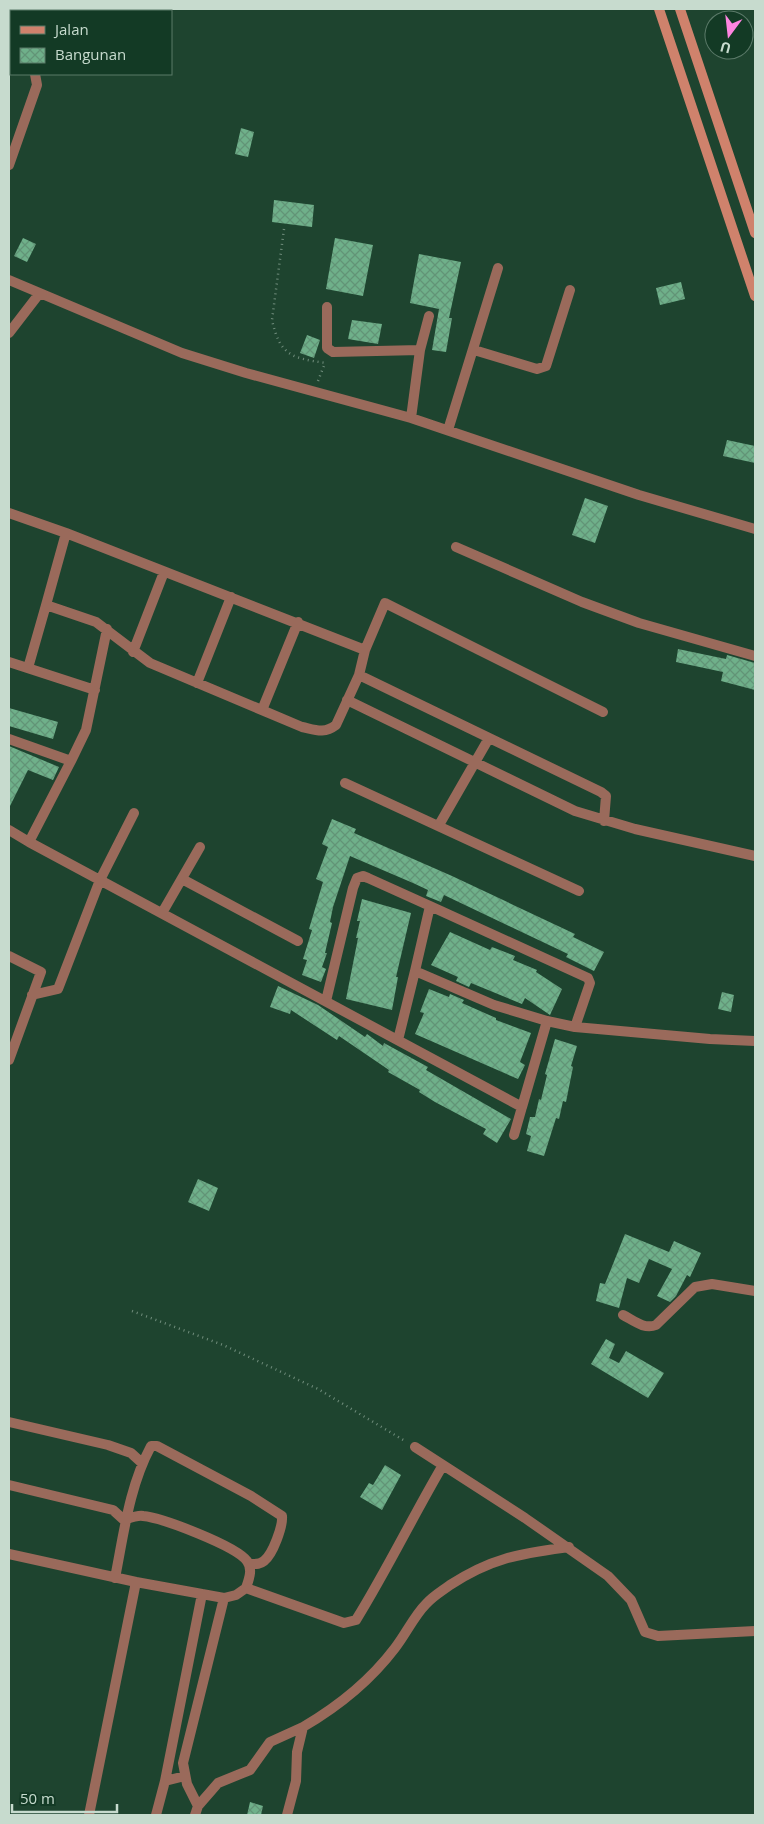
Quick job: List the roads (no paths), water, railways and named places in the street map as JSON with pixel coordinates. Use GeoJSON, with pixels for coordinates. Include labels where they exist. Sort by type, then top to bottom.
{"type":"FeatureCollection","features":[{"type":"Feature","properties":{"kind":"street"},"geometry":{"type":"LineString","coordinates":[[659,9],[755,296]]}},
{"type":"Feature","properties":{"kind":"street"},"geometry":{"type":"LineString","coordinates":[[680,9],[755,233]]}},
{"type":"Feature","properties":{"kind":"street"},"geometry":{"type":"LineString","coordinates":[[9,165],[12,142],[37,85],[35,75]]}},
{"type":"Feature","properties":{"kind":"street"},"geometry":{"type":"LineString","coordinates":[[448,430],[498,268]]}},
{"type":"Feature","properties":{"kind":"street"},"geometry":{"type":"LineString","coordinates":[[9,280],[182,353],[411,418],[639,495],[755,529]]}},
{"type":"Feature","properties":{"kind":"street"},"geometry":{"type":"LineString","coordinates":[[474,350],[537,368],[543,368],[546,366],[570,290]]}},
{"type":"Feature","properties":{"kind":"street"},"geometry":{"type":"LineString","coordinates":[[9,332],[39,294]]}},
{"type":"Feature","properties":{"kind":"street"},"geometry":{"type":"LineString","coordinates":[[327,307],[328,350],[368,352],[420,350]]}},
{"type":"Feature","properties":{"kind":"street"},"geometry":{"type":"LineString","coordinates":[[411,418],[420,350],[429,316]]}},
{"type":"Feature","properties":{"kind":"street"},"geometry":{"type":"LineString","coordinates":[[9,513],[298,622],[365,650]]}},
{"type":"Feature","properties":{"kind":"street"},"geometry":{"type":"LineString","coordinates":[[28,668],[66,533]]}},
{"type":"Feature","properties":{"kind":"street"},"geometry":{"type":"LineString","coordinates":[[456,547],[582,602],[639,623],[755,656]]}},
{"type":"Feature","properties":{"kind":"street"},"geometry":{"type":"LineString","coordinates":[[133,652],[164,572]]}},
{"type":"Feature","properties":{"kind":"street"},"geometry":{"type":"LineString","coordinates":[[197,683],[231,597]]}},
{"type":"Feature","properties":{"kind":"street"},"geometry":{"type":"LineString","coordinates":[[46,605],[86,618],[107,629],[133,652],[150,663],[262,710],[320,731],[329,730],[336,725],[359,676],[365,650],[386,604],[603,712]]}},
{"type":"Feature","properties":{"kind":"street"},"geometry":{"type":"LineString","coordinates":[[262,710],[298,622]]}},
{"type":"Feature","properties":{"kind":"street"},"geometry":{"type":"LineString","coordinates":[[29,842],[72,761],[86,730],[96,690],[107,629]]}},
{"type":"Feature","properties":{"kind":"street"},"geometry":{"type":"LineString","coordinates":[[9,662],[96,690]]}},
{"type":"Feature","properties":{"kind":"street"},"geometry":{"type":"LineString","coordinates":[[359,676],[600,792],[606,796],[607,802],[604,821]]}},
{"type":"Feature","properties":{"kind":"street"},"geometry":{"type":"LineString","coordinates":[[347,700],[575,811],[604,821],[755,856]]}},
{"type":"Feature","properties":{"kind":"street"},"geometry":{"type":"LineString","coordinates":[[439,825],[489,738]]}},
{"type":"Feature","properties":{"kind":"street"},"geometry":{"type":"LineString","coordinates":[[9,739],[72,761]]}},
{"type":"Feature","properties":{"kind":"street"},"geometry":{"type":"LineString","coordinates":[[345,782],[579,892]]}},
{"type":"Feature","properties":{"kind":"street"},"geometry":{"type":"LineString","coordinates":[[32,995],[58,989],[100,880],[134,813]]}},
{"type":"Feature","properties":{"kind":"street"},"geometry":{"type":"LineString","coordinates":[[9,830],[522,1107]]}},
{"type":"Feature","properties":{"kind":"street"},"geometry":{"type":"LineString","coordinates":[[162,913],[200,847]]}},
{"type":"Feature","properties":{"kind":"street"},"geometry":{"type":"LineString","coordinates":[[326,1001],[353,888],[357,878],[363,876],[588,978],[590,983],[575,1027]]}},
{"type":"Feature","properties":{"kind":"street"},"geometry":{"type":"LineString","coordinates":[[182,878],[298,941]]}},
{"type":"Feature","properties":{"kind":"street"},"geometry":{"type":"LineString","coordinates":[[398,1040],[430,906]]}},
{"type":"Feature","properties":{"kind":"street"},"geometry":{"type":"LineString","coordinates":[[9,956],[41,972],[12,1038],[9,1060]]}},
{"type":"Feature","properties":{"kind":"street"},"geometry":{"type":"LineString","coordinates":[[415,971],[494,1005],[547,1021],[575,1027],[755,1041]]}},
{"type":"Feature","properties":{"kind":"street"},"geometry":{"type":"LineString","coordinates":[[514,1135],[547,1021]]}},
{"type":"Feature","properties":{"kind":"street"},"geometry":{"type":"LineString","coordinates":[[623,1315],[646,1327],[651,1327],[656,1326],[695,1287],[712,1284],[755,1291]]}},
{"type":"Feature","properties":{"kind":"street"},"geometry":{"type":"LineString","coordinates":[[9,1422],[108,1445],[131,1453],[142,1463]]}},
{"type":"Feature","properties":{"kind":"street"},"geometry":{"type":"LineString","coordinates":[[115,1578],[124,1520],[142,1463],[151,1446],[158,1446],[251,1496],[282,1516],[283,1525],[266,1560],[259,1564],[249,1564]]}},
{"type":"Feature","properties":{"kind":"street"},"geometry":{"type":"LineString","coordinates":[[415,1447],[569,1547],[608,1576],[631,1600],[645,1632],[658,1636],[755,1631]]}},
{"type":"Feature","properties":{"kind":"street"},"geometry":{"type":"LineString","coordinates":[[246,1588],[329,1619],[344,1623],[356,1620],[443,1465]]}},
{"type":"Feature","properties":{"kind":"street"},"geometry":{"type":"LineString","coordinates":[[9,1485],[113,1510],[124,1520]]}},
{"type":"Feature","properties":{"kind":"street"},"geometry":{"type":"LineString","coordinates":[[9,1554],[115,1578],[224,1598],[236,1595],[246,1588],[250,1572],[249,1564],[246,1559],[223,1545],[171,1524],[142,1516],[124,1520]]}},
{"type":"Feature","properties":{"kind":"street"},"geometry":{"type":"LineString","coordinates":[[224,1598],[183,1763],[186,1784],[197,1810],[218,1783],[250,1770],[270,1742],[304,1727],[335,1708],[353,1693],[395,1648],[427,1602],[482,1566],[514,1555],[569,1547]]}},
{"type":"Feature","properties":{"kind":"street"},"geometry":{"type":"LineString","coordinates":[[89,1815],[136,1582]]}},
{"type":"Feature","properties":{"kind":"street"},"geometry":{"type":"LineString","coordinates":[[156,1815],[165,1781],[202,1594]]}},
{"type":"Feature","properties":{"kind":"street"},"geometry":{"type":"LineString","coordinates":[[287,1815],[296,1781],[297,1752],[304,1727]]}},
{"type":"Feature","properties":{"kind":"street"},"geometry":{"type":"LineString","coordinates":[[165,1781],[185,1776]]}}]}
